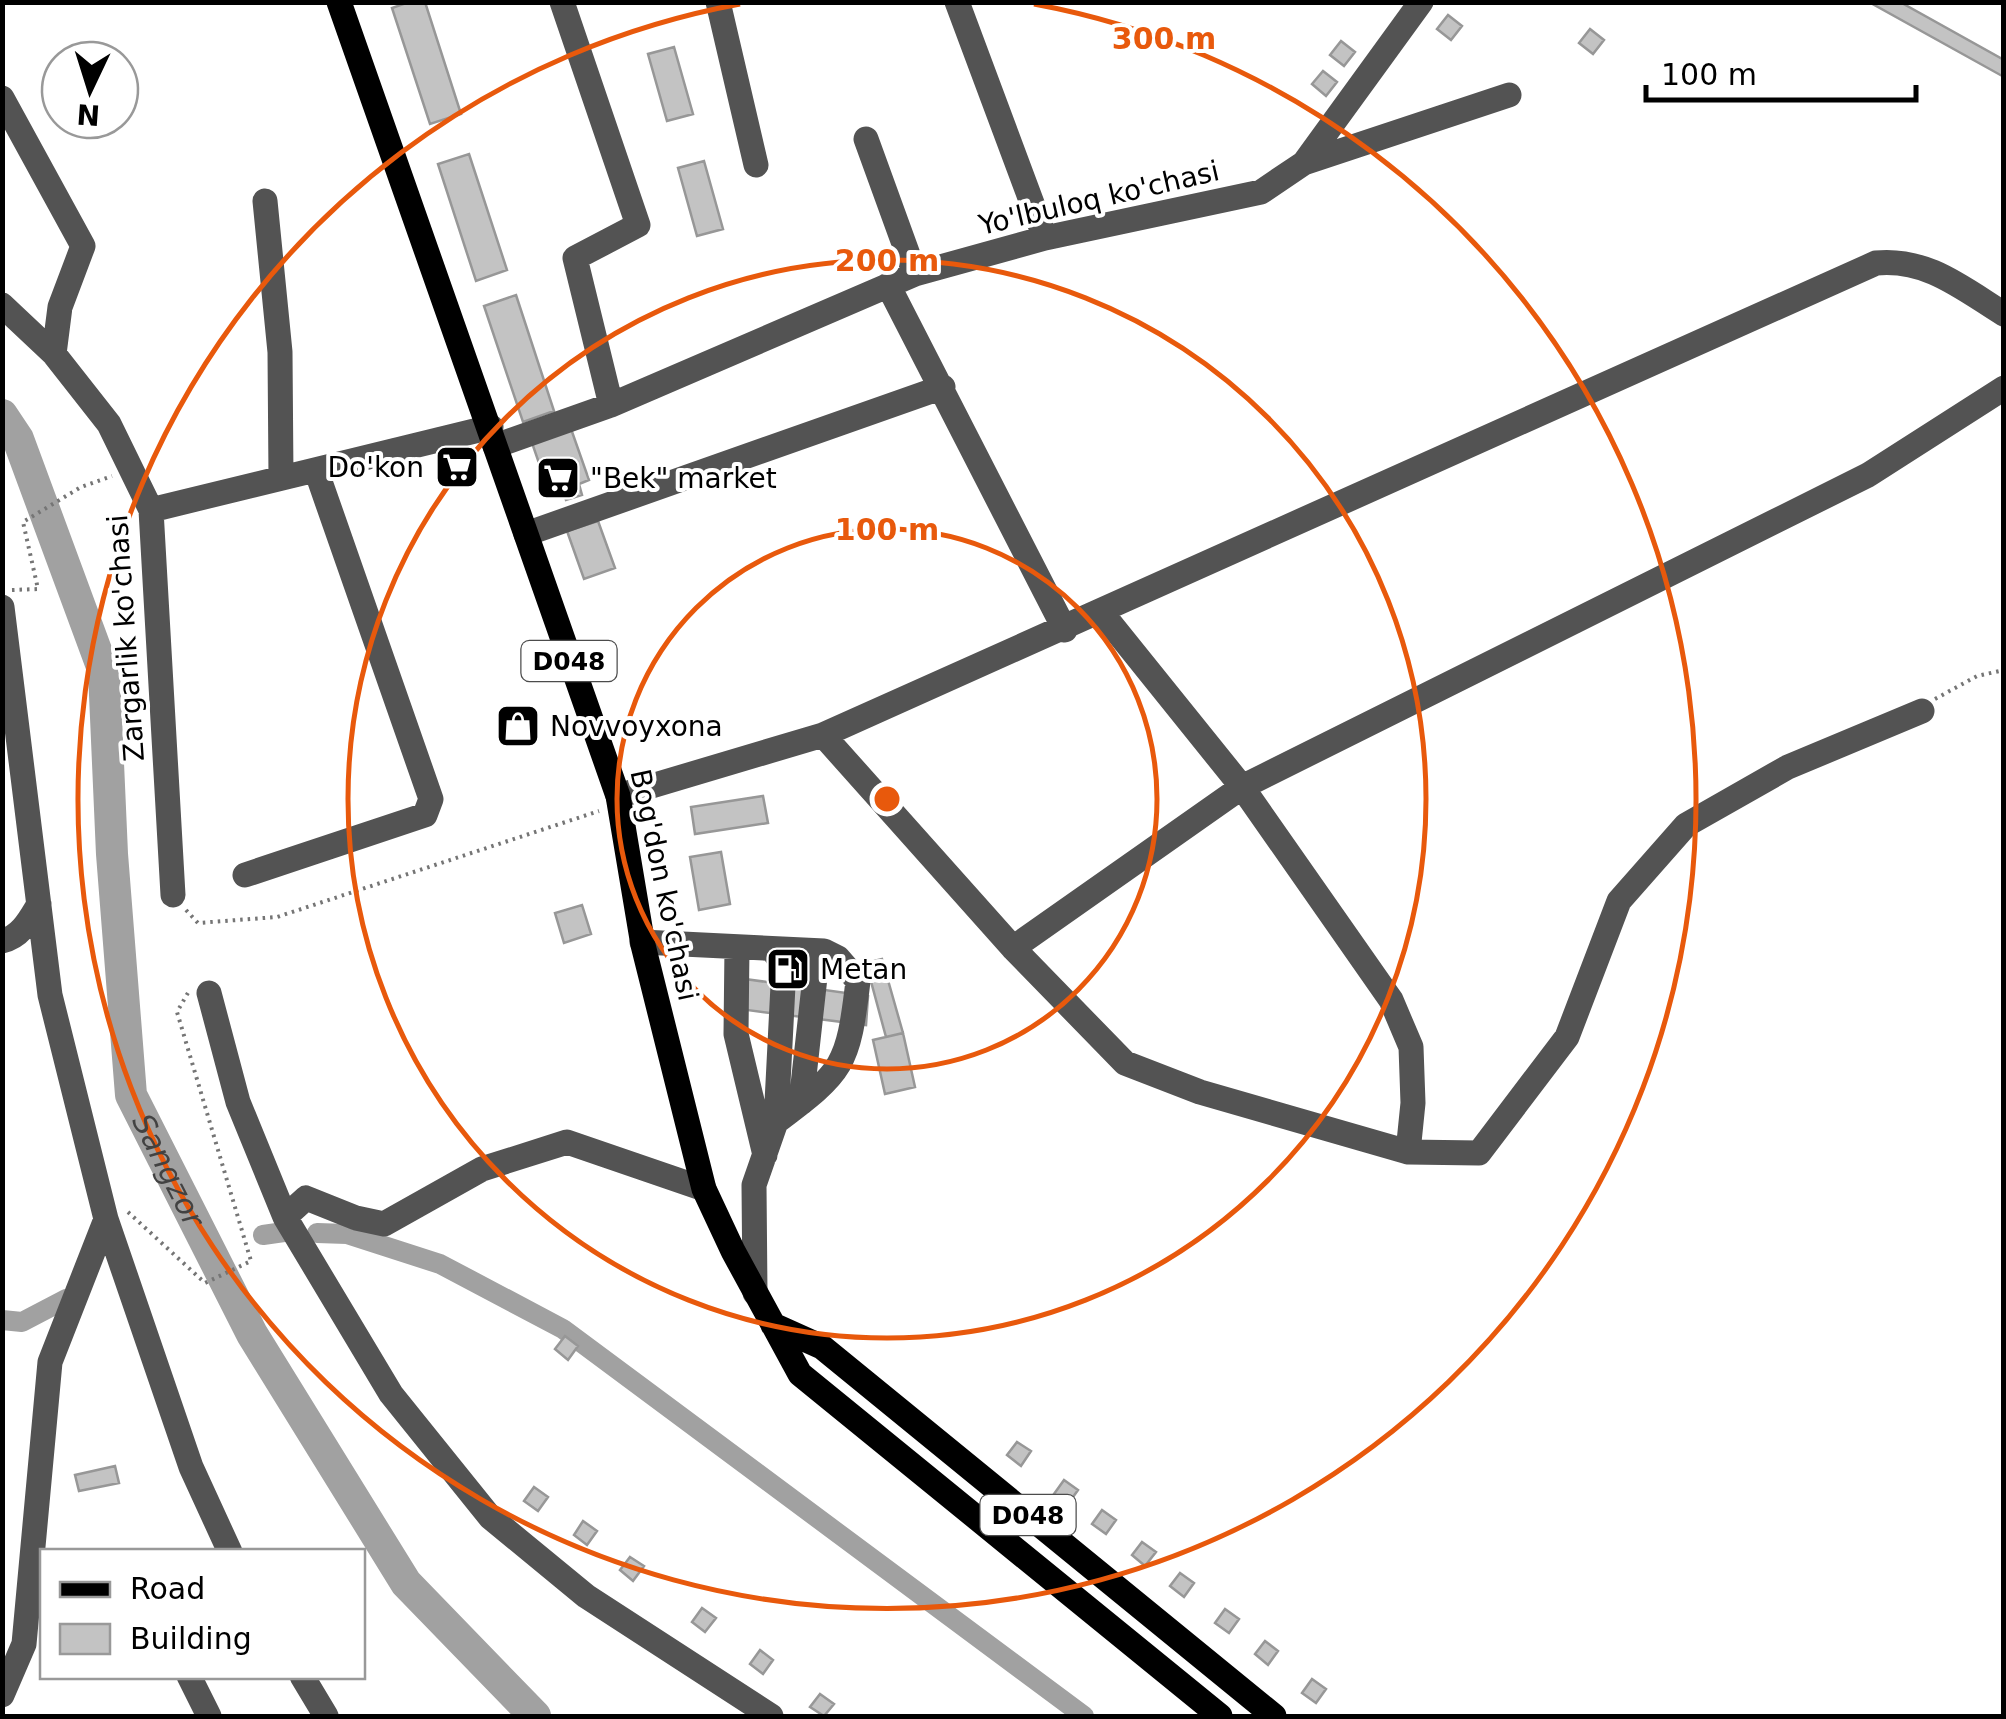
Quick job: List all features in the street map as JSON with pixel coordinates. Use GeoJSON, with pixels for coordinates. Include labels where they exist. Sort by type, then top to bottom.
{"type":"FeatureCollection","features":[{"type":"Feature","properties":{"kind":"main road","name":"Bog'don ko'chasi"},"geometry":{"type":"LineString","coordinates":[[339,2],[619,800],[642,942],[704,1188],[773,1325]]}},
{"type":"Feature","properties":{"kind":"main road","name":"D048"},"geometry":{"type":"LineString","coordinates":[[773,1325],[800,1374],[1220,1716]]}},
{"type":"Feature","properties":{"kind":"main road","name":"D048"},"geometry":{"type":"LineString","coordinates":[[773,1325],[822,1347],[1274,1716]]}},
{"type":"Feature","properties":{"kind":"street"},"geometry":{"type":"LineString","coordinates":[[562,2],[638,225],[574,258],[610,405]]}},
{"type":"Feature","properties":{"kind":"street"},"geometry":{"type":"LineString","coordinates":[[718,2],[756,164]]}},
{"type":"Feature","properties":{"kind":"street"},"geometry":{"type":"LineString","coordinates":[[956,2],[1045,238]]}},
{"type":"Feature","properties":{"kind":"street","name":"Yo'lbuloq ko'chasi"},"geometry":{"type":"LineString","coordinates":[[151,510],[316,470],[493,437],[610,405],[915,274],[1045,238],[1262,192],[1304,163],[1420,2]]}},
{"type":"Feature","properties":{"kind":"street"},"geometry":{"type":"LineString","coordinates":[[1304,163],[1509,95]]}},
{"type":"Feature","properties":{"kind":"street"},"geometry":{"type":"LineString","coordinates":[[2,98],[83,246],[60,307],[54,354]]}},
{"type":"Feature","properties":{"kind":"street"},"geometry":{"type":"LineString","coordinates":[[866,139],[915,274]]}},
{"type":"Feature","properties":{"kind":"street"},"geometry":{"type":"LineString","coordinates":[[265,201],[280,352],[281,478]]}},
{"type":"Feature","properties":{"kind":"street"},"geometry":{"type":"LineString","coordinates":[[619,800],[823,735],[1065,630],[1876,263],[1904,260],[1927,267],[2004,314]]}},
{"type":"Feature","properties":{"kind":"street"},"geometry":{"type":"LineString","coordinates":[[888,285],[1065,630]]}},
{"type":"Feature","properties":{"kind":"street","name":"Zargarlik ko'chasi"},"geometry":{"type":"LineString","coordinates":[[2,305],[54,354],[109,424],[151,510],[172,896]]}},
{"type":"Feature","properties":{"kind":"street"},"geometry":{"type":"LineString","coordinates":[[526,534],[943,387]]}},
{"type":"Feature","properties":{"kind":"street"},"geometry":{"type":"LineString","coordinates":[[1013,948],[1242,787],[1868,475],[2004,388]]}},
{"type":"Feature","properties":{"kind":"street"},"geometry":{"type":"LineString","coordinates":[[245,875],[425,815],[431,799],[316,470]]}},
{"type":"Feature","properties":{"kind":"street"},"geometry":{"type":"LineString","coordinates":[[2,607],[50,995],[97,1184],[115,1214],[191,1467],[229,1549]]}},
{"type":"Feature","properties":{"kind":"street"},"geometry":{"type":"LineString","coordinates":[[1102,613],[1242,787],[1391,1000],[1411,1047],[1413,1104],[1408,1152]]}},
{"type":"Feature","properties":{"kind":"street"},"geometry":{"type":"LineString","coordinates":[[823,735],[1013,948],[1124,1062],[1200,1092],[1408,1152],[1478,1153],[1567,1037],[1618,900],[1686,825],[1788,766],[1922,712]]}},
{"type":"Feature","properties":{"kind":"street"},"geometry":{"type":"LineString","coordinates":[[2,815],[29,826]]}},
{"type":"Feature","properties":{"kind":"street"},"geometry":{"type":"LineString","coordinates":[[2,941],[12,939],[27,924],[39,904]]}},
{"type":"Feature","properties":{"kind":"street"},"geometry":{"type":"LineString","coordinates":[[642,942],[790,951],[831,969],[802,1102],[764,1155],[754,1185],[755,1293]]}},
{"type":"Feature","properties":{"kind":"street"},"geometry":{"type":"LineString","coordinates":[[790,951],[768,966],[763,1035],[802,1102]]}},
{"type":"Feature","properties":{"kind":"street"},"geometry":{"type":"LineString","coordinates":[[790,951],[801,970],[802,1102]]}},
{"type":"Feature","properties":{"kind":"street"},"geometry":{"type":"LineString","coordinates":[[764,1155],[736,1034],[790,951]]}},
{"type":"Feature","properties":{"kind":"street"},"geometry":{"type":"LineString","coordinates":[[209,993],[238,1102],[285,1216],[391,1394],[490,1518],[586,1596],[771,1716]]}},
{"type":"Feature","properties":{"kind":"street"},"geometry":{"type":"LineString","coordinates":[[285,1216],[306,1198],[356,1218],[384,1224],[482,1169],[568,1142],[704,1188]]}},
{"type":"Feature","properties":{"kind":"street"},"geometry":{"type":"LineString","coordinates":[[2,1695],[33,1641],[50,1362],[115,1214]]}},
{"type":"Feature","properties":{"kind":"street"},"geometry":{"type":"LineString","coordinates":[[190,1679],[209,1716]]}},
{"type":"Feature","properties":{"kind":"street"},"geometry":{"type":"LineString","coordinates":[[304,1679],[326,1716]]}},
{"type":"Feature","properties":{"kind":"path"},"geometry":{"type":"LineString","coordinates":[[2,590],[38,589],[23,522],[80,487],[131,469]]}},
{"type":"Feature","properties":{"kind":"path"},"geometry":{"type":"LineString","coordinates":[[1922,712],[1954,686],[2004,670]]}},
{"type":"Feature","properties":{"kind":"path"},"geometry":{"type":"LineString","coordinates":[[172,896],[198,923],[277,917],[619,800]]}},
{"type":"Feature","properties":{"kind":"path"},"geometry":{"type":"LineString","coordinates":[[115,1214],[205,1283],[251,1261],[176,1012],[187,991],[209,993]]}},
{"type":"Feature","properties":{"kind":"building"},"geometry":{"type":"Polygon","coordinates":[[[425,2],[461,114],[430,124],[392,8],[425,2]]]}},
{"type":"Feature","properties":{"kind":"building"},"geometry":{"type":"Polygon","coordinates":[[[1869,2],[1900,2],[2004,60],[2004,77],[1869,2]]]}},
{"type":"Feature","properties":{"kind":"building"},"geometry":{"type":"Polygon","coordinates":[[[1448,15],[1462,26],[1451,40],[1437,29],[1448,15]]]}},
{"type":"Feature","properties":{"kind":"building"},"geometry":{"type":"Polygon","coordinates":[[[1590,29],[1604,40],[1593,54],[1579,43],[1590,29]]]}},
{"type":"Feature","properties":{"kind":"building"},"geometry":{"type":"Polygon","coordinates":[[[1341,41],[1355,52],[1344,66],[1330,55],[1341,41]]]}},
{"type":"Feature","properties":{"kind":"building"},"geometry":{"type":"Polygon","coordinates":[[[674,47],[693,114],[667,121],[648,54],[674,47]]]}},
{"type":"Feature","properties":{"kind":"building"},"geometry":{"type":"Polygon","coordinates":[[[1323,71],[1337,82],[1326,96],[1312,84],[1323,71]]]}},
{"type":"Feature","properties":{"kind":"building"},"geometry":{"type":"Polygon","coordinates":[[[469,154],[507,270],[476,281],[438,164],[469,154]]]}},
{"type":"Feature","properties":{"kind":"building"},"geometry":{"type":"Polygon","coordinates":[[[704,161],[723,229],[697,236],[678,168],[704,161]]]}},
{"type":"Feature","properties":{"kind":"building"},"geometry":{"type":"Polygon","coordinates":[[[516,295],[554,411],[523,422],[484,306],[516,295]]]}},
{"type":"Feature","properties":{"kind":"building"},"geometry":{"type":"Polygon","coordinates":[[[570,426],[589,480],[579,484],[582,495],[566,500],[562,488],[549,492],[531,440],[570,426]]]}},
{"type":"Feature","properties":{"kind":"building"},"geometry":{"type":"Polygon","coordinates":[[[466,441],[474,476],[452,482],[443,446],[466,441]]]}},
{"type":"Feature","properties":{"kind":"building"},"geometry":{"type":"Polygon","coordinates":[[[598,521],[615,568],[584,579],[567,531],[598,521]]]}},
{"type":"Feature","properties":{"kind":"building"},"geometry":{"type":"Polygon","coordinates":[[[763,796],[768,823],[695,834],[691,807],[763,796]]]}},
{"type":"Feature","properties":{"kind":"building"},"geometry":{"type":"Polygon","coordinates":[[[721,852],[730,904],[699,910],[690,857],[721,852]]]}},
{"type":"Feature","properties":{"kind":"building"},"geometry":{"type":"Polygon","coordinates":[[[582,905],[591,934],[564,943],[555,913],[582,905]]]}},
{"type":"Feature","properties":{"kind":"building"},"geometry":{"type":"Polygon","coordinates":[[[882,959],[903,1033],[886,1037],[866,963],[882,959]]]}},
{"type":"Feature","properties":{"kind":"building"},"geometry":{"type":"Polygon","coordinates":[[[745,979],[868,996],[866,1025],[747,1010],[745,979]]]}},
{"type":"Feature","properties":{"kind":"building"},"geometry":{"type":"Polygon","coordinates":[[[903,1033],[915,1087],[885,1094],[873,1040],[903,1033]]]}},
{"type":"Feature","properties":{"kind":"building"},"geometry":{"type":"Polygon","coordinates":[[[565,1336],[578,1346],[568,1360],[555,1349],[565,1336]]]}},
{"type":"Feature","properties":{"kind":"building"},"geometry":{"type":"Polygon","coordinates":[[[1017,1442],[1031,1451],[1021,1466],[1007,1455],[1017,1442]]]}},
{"type":"Feature","properties":{"kind":"building"},"geometry":{"type":"Polygon","coordinates":[[[115,1466],[119,1483],[79,1491],[75,1475],[115,1466]]]}},
{"type":"Feature","properties":{"kind":"building"},"geometry":{"type":"Polygon","coordinates":[[[1064,1480],[1078,1490],[1068,1504],[1054,1494],[1064,1480]]]}},
{"type":"Feature","properties":{"kind":"building"},"geometry":{"type":"Polygon","coordinates":[[[534,1487],[548,1497],[538,1511],[524,1501],[534,1487]]]}},
{"type":"Feature","properties":{"kind":"building"},"geometry":{"type":"Polygon","coordinates":[[[1102,1510],[1116,1520],[1106,1534],[1092,1524],[1102,1510]]]}},
{"type":"Feature","properties":{"kind":"building"},"geometry":{"type":"Polygon","coordinates":[[[583,1521],[597,1531],[587,1545],[574,1535],[583,1521]]]}},
{"type":"Feature","properties":{"kind":"building"},"geometry":{"type":"Polygon","coordinates":[[[1142,1542],[1156,1552],[1145,1566],[1132,1555],[1142,1542]]]}},
{"type":"Feature","properties":{"kind":"building"},"geometry":{"type":"Polygon","coordinates":[[[630,1557],[644,1566],[633,1581],[620,1570],[630,1557]]]}},
{"type":"Feature","properties":{"kind":"building"},"geometry":{"type":"Polygon","coordinates":[[[1180,1573],[1194,1583],[1184,1597],[1170,1586],[1180,1573]]]}},
{"type":"Feature","properties":{"kind":"building"},"geometry":{"type":"Polygon","coordinates":[[[702,1608],[716,1618],[705,1632],[692,1622],[702,1608]]]}},
{"type":"Feature","properties":{"kind":"building"},"geometry":{"type":"Polygon","coordinates":[[[1225,1609],[1239,1619],[1229,1633],[1215,1623],[1225,1609]]]}},
{"type":"Feature","properties":{"kind":"building"},"geometry":{"type":"Polygon","coordinates":[[[1265,1641],[1278,1651],[1268,1665],[1255,1654],[1265,1641]]]}},
{"type":"Feature","properties":{"kind":"building"},"geometry":{"type":"Polygon","coordinates":[[[760,1650],[773,1660],[763,1674],[750,1664],[760,1650]]]}},
{"type":"Feature","properties":{"kind":"building"},"geometry":{"type":"Polygon","coordinates":[[[1312,1679],[1326,1689],[1316,1703],[1302,1693],[1312,1679]]]}},
{"type":"Feature","properties":{"kind":"building"},"geometry":{"type":"Polygon","coordinates":[[[820,1694],[834,1704],[824,1716],[810,1707],[820,1694]]]}},
{"type":"Feature","properties":{"kind":"waterway","name":"Sangzor"},"geometry":{"type":"LineString","coordinates":[[2,415],[18,439],[104,672],[112,854],[131,1095],[252,1334],[406,1583],[535,1716]]}},
{"type":"Feature","properties":{"kind":"waterway"},"geometry":{"type":"LineString","coordinates":[[263,1235],[284,1232]]}},
{"type":"Feature","properties":{"kind":"waterway"},"geometry":{"type":"LineString","coordinates":[[317,1233],[347,1234],[440,1264],[563,1329],[1084,1716]]}},
{"type":"Feature","properties":{"kind":"waterway"},"geometry":{"type":"LineString","coordinates":[[2,1320],[22,1322],[66,1299]]}},
{"type":"Feature","properties":{"kind":"place","name":"Do'kon"},"geometry":{"type":"Point","coordinates":[457,467]}},
{"type":"Feature","properties":{"kind":"place","name":"\"Bek\" market"},"geometry":{"type":"Point","coordinates":[558,478]}},
{"type":"Feature","properties":{"kind":"place","name":"Novvoyxona"},"geometry":{"type":"Point","coordinates":[518,726]}},
{"type":"Feature","properties":{"kind":"place","name":"Metan"},"geometry":{"type":"Point","coordinates":[788,969]}}]}
